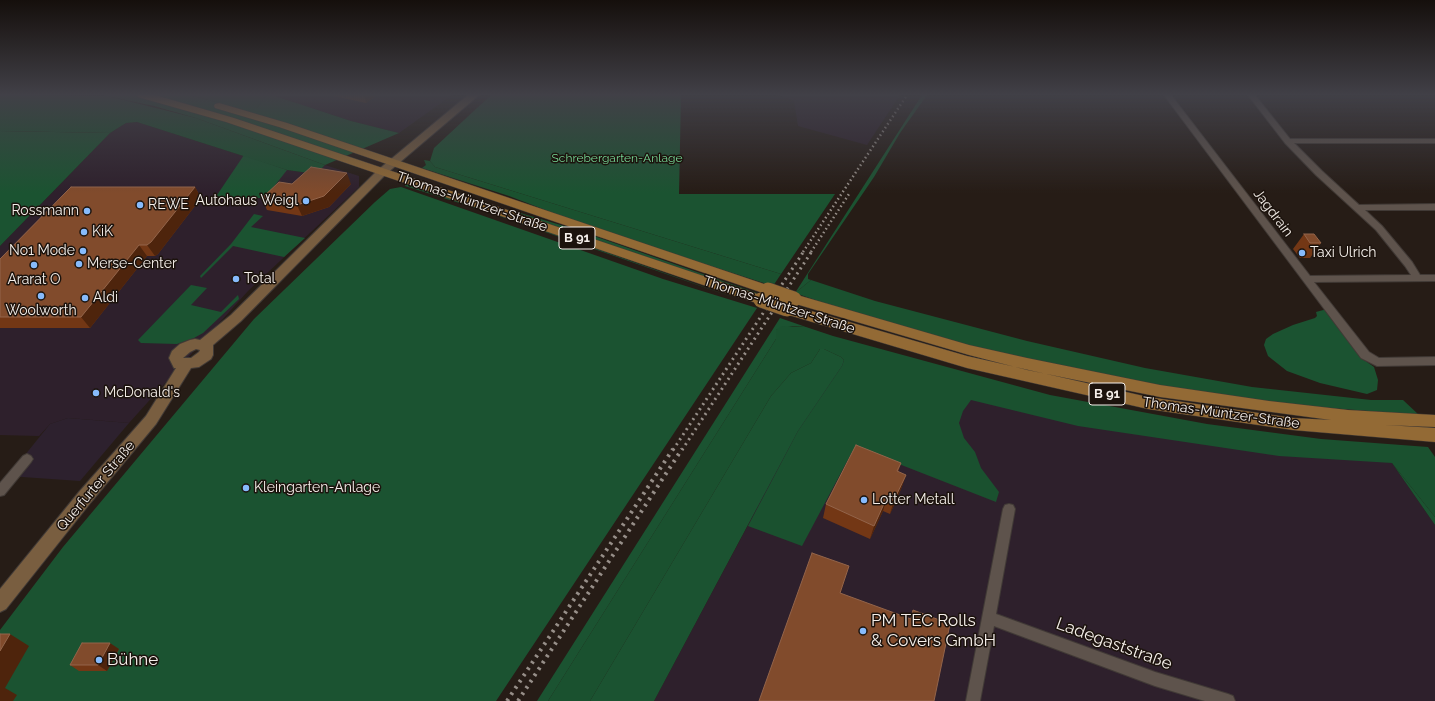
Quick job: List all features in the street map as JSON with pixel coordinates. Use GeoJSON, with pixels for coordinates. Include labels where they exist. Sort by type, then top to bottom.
{"type":"FeatureCollection","features":[{"type":"Feature","properties":{"kind":"main road","name":"Thomas-Müntzer-Straße"},"geometry":{"type":"LineString","coordinates":[[258,128],[393,169],[765,295],[888,340],[967,362],[1148,403],[1238,417],[1435,436]]}},
{"type":"Feature","properties":{"kind":"main road","name":"Thomas-Müntzer-Straße"},"geometry":{"type":"LineString","coordinates":[[287,128],[393,169]]}},
{"type":"Feature","properties":{"kind":"main road"},"geometry":{"type":"LineString","coordinates":[[393,169],[438,128]]}},
{"type":"Feature","properties":{"kind":"main road"},"geometry":{"type":"LineString","coordinates":[[393,169],[442,128]]}},
{"type":"Feature","properties":{"kind":"main road","name":"Querfurter Straße"},"geometry":{"type":"LineString","coordinates":[[0,604],[85,497],[151,420],[186,365],[177,362],[176,358],[180,351],[195,344],[204,345],[236,318],[312,242],[393,169]]}},
{"type":"Feature","properties":{"kind":"main road","name":"Thomas-Müntzer-Straße"},"geometry":{"type":"LineString","coordinates":[[791,304],[1026,364],[1160,391],[1293,410],[1386,419],[1435,421]]}},
{"type":"Feature","properties":{"kind":"street","name":"Jagdrain"},"geometry":{"type":"LineString","coordinates":[[1192,128],[1366,355],[1377,362],[1435,361]]}},
{"type":"Feature","properties":{"kind":"street"},"geometry":{"type":"LineString","coordinates":[[1278,128],[1288,141],[1319,173],[1358,208],[1396,247],[1409,264],[1416,278]]}},
{"type":"Feature","properties":{"kind":"street"},"geometry":{"type":"LineString","coordinates":[[1288,141],[1435,140]]}},
{"type":"Feature","properties":{"kind":"street"},"geometry":{"type":"LineString","coordinates":[[1358,208],[1435,207]]}},
{"type":"Feature","properties":{"kind":"street"},"geometry":{"type":"LineString","coordinates":[[1307,279],[1435,278]]}},
{"type":"Feature","properties":{"kind":"street"},"geometry":{"type":"LineString","coordinates":[[0,491],[27,459]]}},
{"type":"Feature","properties":{"kind":"street"},"geometry":{"type":"LineString","coordinates":[[973,701],[1009,509]]}},
{"type":"Feature","properties":{"kind":"street","name":"Ladegaststraße"},"geometry":{"type":"LineString","coordinates":[[989,618],[1155,678],[1228,701]]}},
{"type":"Feature","properties":{"kind":"shaded area"},"geometry":{"type":"Polygon","coordinates":[[[118,128],[155,128],[287,170],[316,174],[325,165],[359,176],[359,187],[248,291],[129,423],[68,418],[50,424],[39,436],[0,435],[0,246],[110,133],[118,128]]]}},
{"type":"Feature","properties":{"kind":"shaded area"},"geometry":{"type":"Polygon","coordinates":[[[378,128],[406,128],[399,133],[378,128]]]}},
{"type":"Feature","properties":{"kind":"shaded area"},"geometry":{"type":"Polygon","coordinates":[[[804,128],[878,128],[867,145],[804,128]]]}},
{"type":"Feature","properties":{"kind":"shaded area"},"geometry":{"type":"Polygon","coordinates":[[[832,359],[1392,463],[1435,525],[1435,701],[654,701],[746,529],[832,359]]]}},
{"type":"Feature","properties":{"kind":"shaded area"},"geometry":{"type":"Polygon","coordinates":[[[68,418],[129,423],[80,481],[8,476],[50,424],[68,418]]]}},
{"type":"Feature","properties":{"kind":"green space"},"geometry":{"type":"Polygon","coordinates":[[[0,128],[118,128],[110,133],[0,131],[0,128]]]}},
{"type":"Feature","properties":{"kind":"green space"},"geometry":{"type":"Polygon","coordinates":[[[155,128],[223,128],[325,165],[316,174],[287,170],[155,128]]]}},
{"type":"Feature","properties":{"kind":"green space"},"geometry":{"type":"Polygon","coordinates":[[[223,128],[378,128],[399,133],[325,165],[223,128]]]}},
{"type":"Feature","properties":{"kind":"green space","name":"Schrebergarten-Anlage"},"geometry":{"type":"Polygon","coordinates":[[[456,128],[680,128],[679,194],[835,194],[781,274],[435,167],[430,161],[434,148],[456,128]]]}},
{"type":"Feature","properties":{"kind":"green space"},"geometry":{"type":"Polygon","coordinates":[[[901,128],[904,128],[874,177],[808,274],[808,279],[811,280],[795,293],[901,128]]]}},
{"type":"Feature","properties":{"kind":"green space"},"geometry":{"type":"Polygon","coordinates":[[[0,131],[110,133],[0,246],[0,131]]]}},
{"type":"Feature","properties":{"kind":"green space"},"geometry":{"type":"Polygon","coordinates":[[[244,155],[287,170],[265,198],[215,198],[244,155]]]}},
{"type":"Feature","properties":{"kind":"green space"},"geometry":{"type":"Polygon","coordinates":[[[424,160],[430,161],[435,167],[781,274],[773,286],[587,226],[509,196],[422,168],[426,165],[424,160]]]}},
{"type":"Feature","properties":{"kind":"green space"},"geometry":{"type":"Polygon","coordinates":[[[405,184],[484,209],[738,299],[482,210],[405,186],[405,184]]]}},
{"type":"Feature","properties":{"kind":"green space"},"geometry":{"type":"Polygon","coordinates":[[[401,187],[663,279],[757,308],[496,701],[0,701],[0,630],[63,547],[254,319],[375,202],[390,189],[401,187]]]}},
{"type":"Feature","properties":{"kind":"green space"},"geometry":{"type":"Polygon","coordinates":[[[507,209],[574,229],[757,293],[755,296],[583,237],[507,209]]]}},
{"type":"Feature","properties":{"kind":"green space"},"geometry":{"type":"Polygon","coordinates":[[[254,214],[263,216],[251,227],[305,238],[284,257],[233,246],[201,278],[200,276],[231,244],[254,214]]]}},
{"type":"Feature","properties":{"kind":"green space"},"geometry":{"type":"Polygon","coordinates":[[[811,280],[875,301],[1027,341],[1145,368],[1252,387],[1371,400],[1403,400],[1419,415],[1279,404],[1187,391],[984,351],[888,325],[795,293],[811,280]]]}},
{"type":"Feature","properties":{"kind":"green space"},"geometry":{"type":"Polygon","coordinates":[[[191,285],[207,288],[191,305],[221,312],[238,295],[239,299],[203,333],[194,338],[177,344],[141,343],[138,340],[191,285]]]}},
{"type":"Feature","properties":{"kind":"green space"},"geometry":{"type":"Polygon","coordinates":[[[1327,309],[1360,357],[1374,367],[1378,380],[1377,390],[1367,394],[1320,383],[1287,371],[1268,356],[1264,345],[1266,339],[1273,334],[1293,325],[1315,318],[1317,316],[1316,312],[1327,309]]]}},
{"type":"Feature","properties":{"kind":"green space"},"geometry":{"type":"Polygon","coordinates":[[[780,318],[806,327],[792,326],[776,330],[776,339],[548,701],[537,701],[780,318]]]}},
{"type":"Feature","properties":{"kind":"green space"},"geometry":{"type":"Polygon","coordinates":[[[782,326],[806,327],[833,336],[1050,395],[1207,424],[1321,439],[1428,447],[1435,457],[1435,517],[1392,463],[1279,456],[1078,426],[971,400],[963,411],[959,423],[964,438],[975,452],[981,468],[999,492],[996,502],[858,448],[852,452],[802,546],[748,526],[798,431],[842,366],[844,360],[841,357],[824,349],[820,349],[811,363],[791,373],[771,396],[590,701],[548,701],[776,339],[776,330],[782,326]]]}},
{"type":"Feature","properties":{"kind":"green space"},"geometry":{"type":"Polygon","coordinates":[[[820,349],[824,349],[841,357],[844,360],[842,366],[798,431],[654,701],[590,701],[771,396],[791,373],[811,363],[820,349]]]}},
{"type":"Feature","properties":{"kind":"green space"},"geometry":{"type":"Polygon","coordinates":[[[1392,463],[1435,517],[1435,525],[1392,463]]]}},
{"type":"Feature","properties":{"kind":"building"},"geometry":{"type":"Polygon","coordinates":[[[311,167],[347,173],[324,196],[297,205],[262,198],[279,182],[292,184],[311,167]]]}},
{"type":"Feature","properties":{"kind":"building","name":"Merse-Center"},"geometry":{"type":"Polygon","coordinates":[[[71,187],[195,187],[151,242],[147,245],[139,245],[81,317],[0,317],[0,259],[71,187]]]}},
{"type":"Feature","properties":{"kind":"building"},"geometry":{"type":"Polygon","coordinates":[[[1304,234],[1314,234],[1321,243],[1310,243],[1304,234]]]}},
{"type":"Feature","properties":{"kind":"building","name":"Lotter Metall"},"geometry":{"type":"Polygon","coordinates":[[[856,445],[901,463],[897,471],[906,475],[894,500],[887,497],[874,526],[826,504],[856,445]]]}},
{"type":"Feature","properties":{"kind":"building","name":"PM TEC Rolls & Covers GmbH"},"geometry":{"type":"Polygon","coordinates":[[[812,553],[849,566],[840,593],[911,619],[913,610],[950,624],[934,701],[759,701],[812,553]]]}},
{"type":"Feature","properties":{"kind":"building"},"geometry":{"type":"Polygon","coordinates":[[[0,634],[10,634],[0,651],[0,634]]]}},
{"type":"Feature","properties":{"kind":"building"},"geometry":{"type":"Polygon","coordinates":[[[82,643],[110,643],[98,665],[70,665],[82,643]]]}},
{"type":"Feature","properties":{"kind":"railway"},"geometry":{"type":"LineString","coordinates":[[803,252],[885,128]]}},
{"type":"Feature","properties":{"kind":"railway"},"geometry":{"type":"LineString","coordinates":[[811,252],[849,194]]}},
{"type":"Feature","properties":{"kind":"railway"},"geometry":{"type":"LineString","coordinates":[[673,450],[804,251]]}},
{"type":"Feature","properties":{"kind":"railway"},"geometry":{"type":"LineString","coordinates":[[682,450],[812,251]]}},
{"type":"Feature","properties":{"kind":"railway"},"geometry":{"type":"LineString","coordinates":[[507,701],[673,449]]}},
{"type":"Feature","properties":{"kind":"railway"},"geometry":{"type":"LineString","coordinates":[[518,701],[682,449]]}},
{"type":"Feature","properties":{"kind":"place","name":"Autohaus Weigl"},"geometry":{"type":"Point","coordinates":[306,201]}},
{"type":"Feature","properties":{"kind":"place","name":"REWE"},"geometry":{"type":"Point","coordinates":[140,205]}},
{"type":"Feature","properties":{"kind":"place","name":"Rossmann"},"geometry":{"type":"Point","coordinates":[87,211]}},
{"type":"Feature","properties":{"kind":"place","name":"KiK"},"geometry":{"type":"Point","coordinates":[84,232]}},
{"type":"Feature","properties":{"kind":"place","name":"No1 Mode"},"geometry":{"type":"Point","coordinates":[83,251]}},
{"type":"Feature","properties":{"kind":"place","name":"Taxi Ulrich"},"geometry":{"type":"Point","coordinates":[1302,253]}},
{"type":"Feature","properties":{"kind":"place","name":"Merse-Center"},"geometry":{"type":"Point","coordinates":[79,264]}},
{"type":"Feature","properties":{"kind":"place","name":"Ararat O"},"geometry":{"type":"Point","coordinates":[34,265]}},
{"type":"Feature","properties":{"kind":"place","name":"Total"},"geometry":{"type":"Point","coordinates":[236,279]}},
{"type":"Feature","properties":{"kind":"place","name":"Woolworth"},"geometry":{"type":"Point","coordinates":[41,296]}},
{"type":"Feature","properties":{"kind":"place","name":"Aldi"},"geometry":{"type":"Point","coordinates":[85,298]}},
{"type":"Feature","properties":{"kind":"place","name":"McDonald's"},"geometry":{"type":"Point","coordinates":[96,393]}},
{"type":"Feature","properties":{"kind":"place","name":"Kleingarten-Anlage"},"geometry":{"type":"Point","coordinates":[246,488]}},
{"type":"Feature","properties":{"kind":"place","name":"Lotter Metall"},"geometry":{"type":"Point","coordinates":[864,500]}},
{"type":"Feature","properties":{"kind":"place","name":"PM TEC Rolls & Covers GmbH"},"geometry":{"type":"Point","coordinates":[863,631]}},
{"type":"Feature","properties":{"kind":"place","name":"Bühne"},"geometry":{"type":"Point","coordinates":[99,660]}}]}
